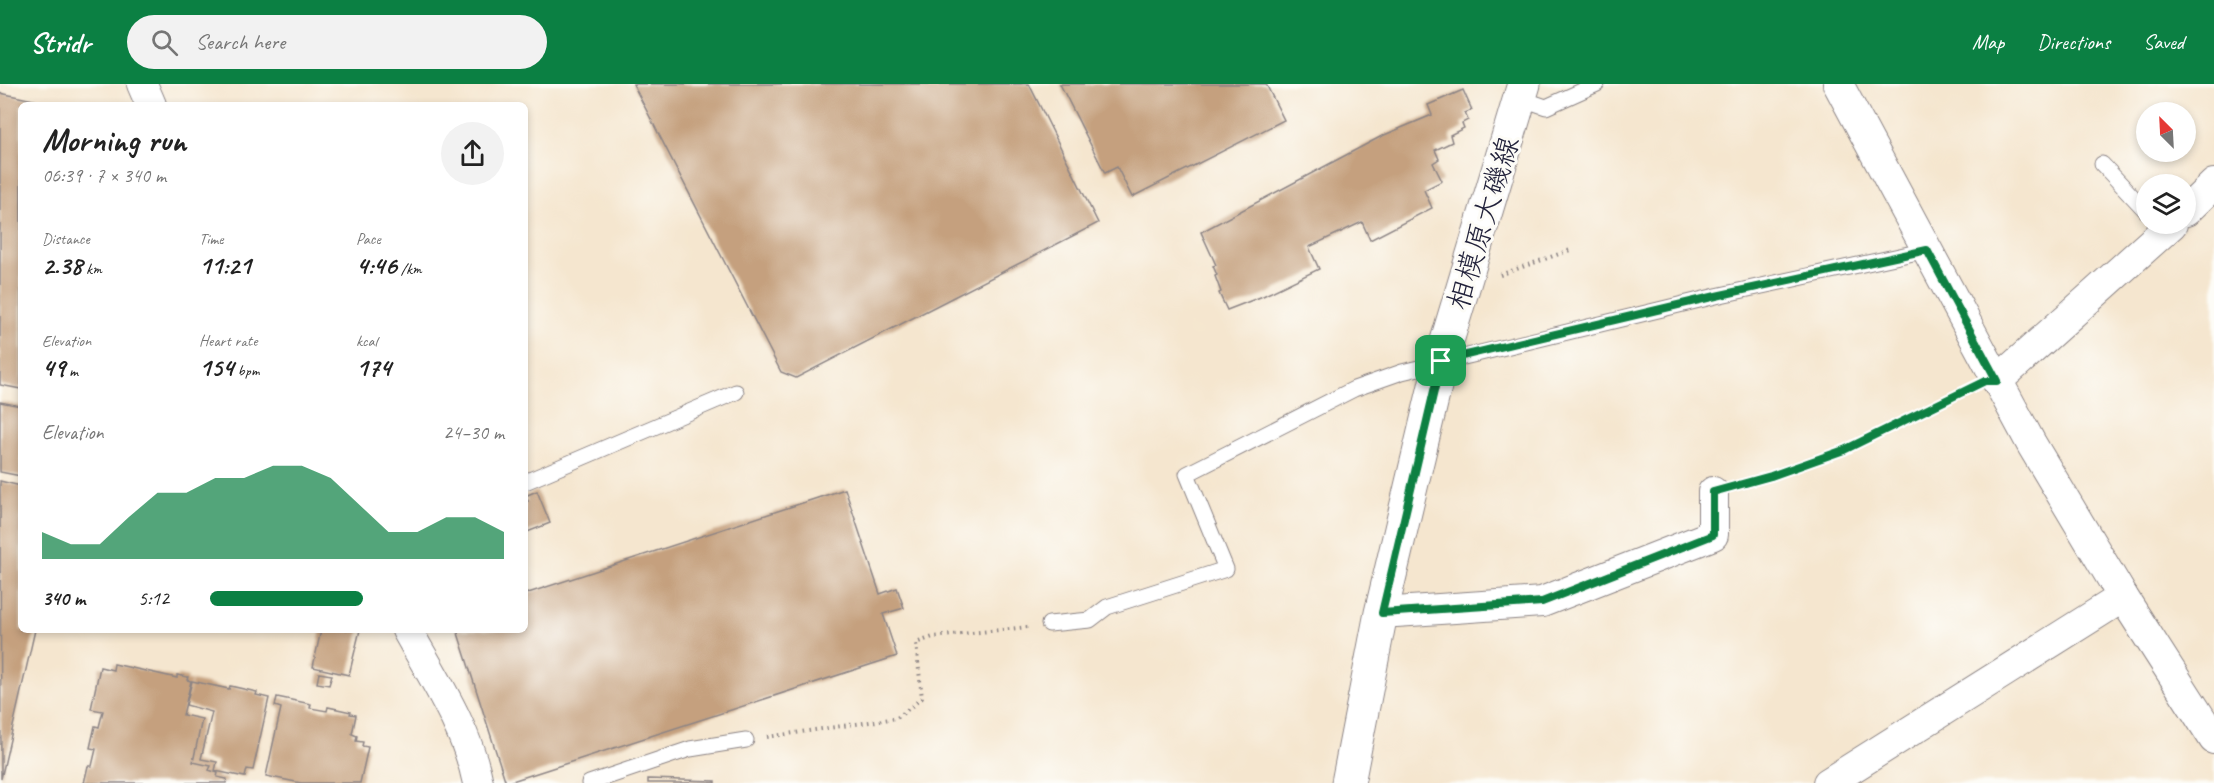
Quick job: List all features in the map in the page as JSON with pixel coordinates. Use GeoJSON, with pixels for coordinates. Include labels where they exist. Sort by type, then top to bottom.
{"type":"FeatureCollection","features":[{"type":"Feature","properties":{"kind":"main road","name":"相模原大磯線"},"geometry":{"type":"LineString","coordinates":[[1348,783],[1382,613],[1441,361],[1522,91]]}},
{"type":"Feature","properties":{"kind":"street"},"geometry":{"type":"LineString","coordinates":[[142,84],[150,102]]}},
{"type":"Feature","properties":{"kind":"street"},"geometry":{"type":"LineString","coordinates":[[1838,84],[2032,446],[2123,597],[2214,739]]}},
{"type":"Feature","properties":{"kind":"street"},"geometry":{"type":"LineString","coordinates":[[2196,197],[2214,184]]}},
{"type":"Feature","properties":{"kind":"street"},"geometry":{"type":"LineString","coordinates":[[1997,381],[2150,234]]}},
{"type":"Feature","properties":{"kind":"street"},"geometry":{"type":"LineString","coordinates":[[1382,613],[1542,602],[1717,543],[1713,492]]}},
{"type":"Feature","properties":{"kind":"street"},"geometry":{"type":"LineString","coordinates":[[1828,783],[2123,597]]}},
{"type":"Feature","properties":{"kind":"street"},"geometry":{"type":"LineString","coordinates":[[409,633],[455,718],[473,760],[478,783]]}},
{"type":"Feature","properties":{"kind":"lane"},"geometry":{"type":"LineString","coordinates":[[1522,91],[1546,107],[1597,84]]}},
{"type":"Feature","properties":{"kind":"lane"},"geometry":{"type":"LineString","coordinates":[[2102,164],[2136,194]]}},
{"type":"Feature","properties":{"kind":"lane"},"geometry":{"type":"LineString","coordinates":[[1049,624],[1090,620],[1107,607],[1226,569],[1187,474],[1354,389],[1441,361],[1716,296],[1927,250]]}},
{"type":"Feature","properties":{"kind":"lane"},"geometry":{"type":"LineString","coordinates":[[528,481],[736,392]]}},
{"type":"Feature","properties":{"kind":"lane"},"geometry":{"type":"LineString","coordinates":[[589,783],[690,749],[746,740]]}},
{"type":"Feature","properties":{"kind":"path"},"geometry":{"type":"LineString","coordinates":[[1466,278],[1495,277],[1570,250]]}},
{"type":"Feature","properties":{"kind":"path"},"geometry":{"type":"LineString","coordinates":[[1713,492],[1771,476],[1844,450],[1985,381],[1997,381]]}},
{"type":"Feature","properties":{"kind":"path"},"geometry":{"type":"LineString","coordinates":[[746,740],[897,718],[922,698],[916,643],[933,637],[1049,624]]}},
{"type":"Feature","properties":{"kind":"building"},"geometry":{"type":"Polygon","coordinates":[[[633,84],[1029,84],[1098,223],[796,378],[781,372],[633,84]]]}},
{"type":"Feature","properties":{"kind":"building"},"geometry":{"type":"Polygon","coordinates":[[[1060,84],[1266,84],[1284,120],[1132,197],[1117,167],[1105,173],[1060,84]]]}},
{"type":"Feature","properties":{"kind":"building"},"geometry":{"type":"Polygon","coordinates":[[[1463,90],[1472,110],[1465,113],[1468,120],[1462,123],[1464,128],[1450,135],[1452,142],[1435,150],[1439,159],[1433,163],[1442,181],[1424,190],[1432,208],[1370,240],[1362,222],[1309,247],[1319,269],[1263,296],[1227,310],[1219,293],[1221,292],[1213,266],[1216,265],[1201,232],[1382,136],[1432,115],[1428,105],[1463,90]]]}},
{"type":"Feature","properties":{"kind":"building"},"geometry":{"type":"Polygon","coordinates":[[[0,93],[43,102],[18,102],[18,388],[0,385],[0,93]]]}},
{"type":"Feature","properties":{"kind":"building"},"geometry":{"type":"Polygon","coordinates":[[[0,402],[18,405],[18,475],[0,472],[0,402]]]}},
{"type":"Feature","properties":{"kind":"building"},"geometry":{"type":"Polygon","coordinates":[[[0,481],[18,485],[18,633],[34,633],[1,779],[0,481]]]}},
{"type":"Feature","properties":{"kind":"building"},"geometry":{"type":"Polygon","coordinates":[[[845,489],[880,594],[897,588],[904,608],[883,614],[897,656],[506,783],[458,633],[528,633],[528,593],[845,489]]]}},
{"type":"Feature","properties":{"kind":"building"},"geometry":{"type":"Polygon","coordinates":[[[537,491],[550,523],[528,532],[528,501],[528,495],[537,491]]]}},
{"type":"Feature","properties":{"kind":"building"},"geometry":{"type":"Polygon","coordinates":[[[320,633],[359,633],[349,675],[313,667],[320,633]]]}},
{"type":"Feature","properties":{"kind":"building"},"geometry":{"type":"Polygon","coordinates":[[[114,664],[177,678],[177,675],[188,677],[187,680],[191,681],[183,715],[202,719],[193,762],[211,766],[209,770],[218,773],[217,777],[227,779],[226,783],[84,783],[88,766],[92,766],[96,749],[90,748],[95,726],[99,727],[103,711],[91,709],[100,667],[113,670],[114,664]]]}},
{"type":"Feature","properties":{"kind":"building"},"geometry":{"type":"Polygon","coordinates":[[[319,673],[332,675],[329,685],[317,683],[319,673]]]}},
{"type":"Feature","properties":{"kind":"building"},"geometry":{"type":"Polygon","coordinates":[[[192,681],[229,689],[230,686],[257,692],[256,695],[269,698],[253,770],[247,769],[245,777],[215,771],[217,762],[201,759],[212,712],[186,705],[192,681]]]}},
{"type":"Feature","properties":{"kind":"building"},"geometry":{"type":"Polygon","coordinates":[[[277,697],[311,704],[310,708],[327,711],[328,707],[356,715],[352,734],[357,736],[356,741],[363,742],[362,746],[368,747],[360,783],[301,783],[266,776],[281,708],[275,706],[277,697]]]}},
{"type":"Feature","properties":{"kind":"building"},"geometry":{"type":"Polygon","coordinates":[[[648,779],[715,781],[715,783],[648,783],[648,779]]]}},
{"type":"Feature","properties":{"kind":"route"},"geometry":{"type":"LineString","coordinates":[[1927,250],[1997,381],[1985,381],[1844,450],[1771,476],[1713,492],[1713,535],[1542,602],[1382,613],[1441,361],[1716,296],[1927,250]]}}]}
